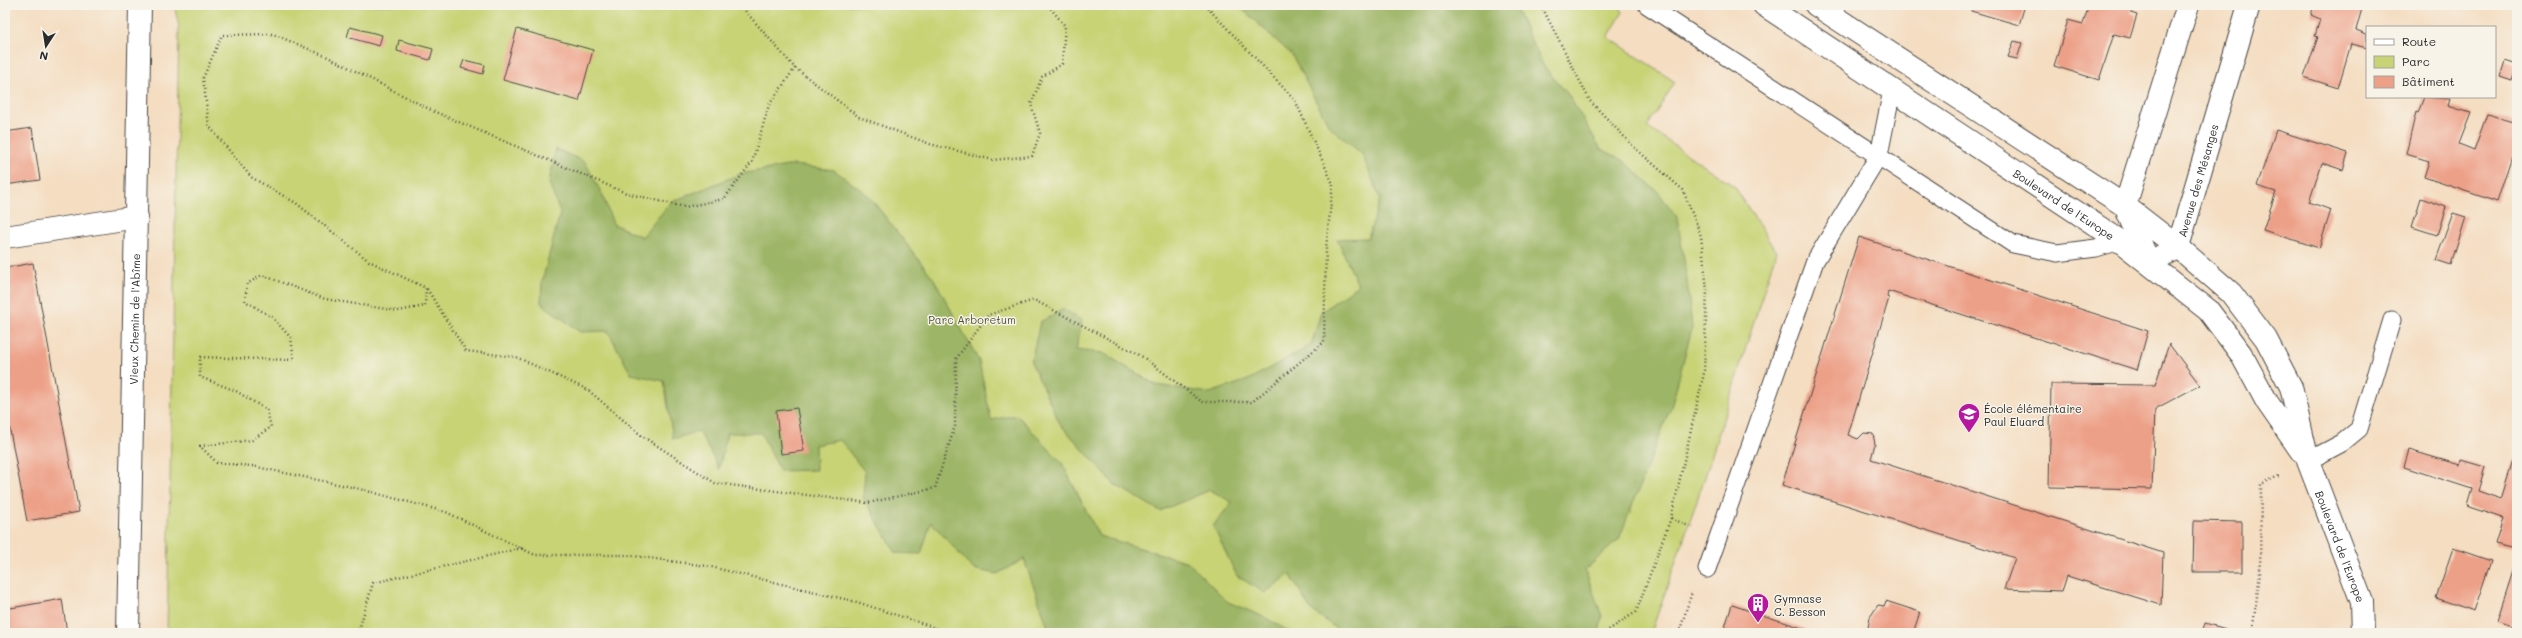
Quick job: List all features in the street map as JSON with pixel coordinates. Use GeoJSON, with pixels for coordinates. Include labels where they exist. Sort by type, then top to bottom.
{"type":"FeatureCollection","features":[{"type":"Feature","properties":{"kind":"main road","name":"Vieux Chemin de l'Abîme"},"geometry":{"type":"LineString","coordinates":[[128,633],[140,5]]}},
{"type":"Feature","properties":{"kind":"main road","name":"Boulevard de l'Europe"},"geometry":{"type":"LineString","coordinates":[[1764,5],[2120,240],[2208,310],[2241,354],[2267,402],[2308,462]]}},
{"type":"Feature","properties":{"kind":"main road","name":"Boulevard de l'Europe"},"geometry":{"type":"LineString","coordinates":[[1816,5],[2125,206],[2178,247],[2230,293],[2266,339],[2291,387],[2308,462],[2362,602],[2363,633]]}},
{"type":"Feature","properties":{"kind":"main road"},"geometry":{"type":"LineString","coordinates":[[2149,263],[2125,206],[2188,5]]}},
{"type":"Feature","properties":{"kind":"main road","name":"Avenue des Mésanges"},"geometry":{"type":"LineString","coordinates":[[2149,263],[2178,247],[2249,5]]}},
{"type":"Feature","properties":{"kind":"main road"},"geometry":{"type":"LineString","coordinates":[[5,237],[137,217]]}},
{"type":"Feature","properties":{"kind":"lane"},"geometry":{"type":"LineString","coordinates":[[1648,5],[2013,244],[2057,253],[2096,248],[2120,240]]}},
{"type":"Feature","properties":{"kind":"lane"},"geometry":{"type":"LineString","coordinates":[[1707,569],[1815,261],[1879,155],[1892,90]]}},
{"type":"Feature","properties":{"kind":"lane"},"geometry":{"type":"LineString","coordinates":[[2308,462],[2342,443],[2359,429],[2392,320]]}},
{"type":"Feature","properties":{"kind":"path"},"geometry":{"type":"LineString","coordinates":[[740,5],[795,68],[859,117],[930,144],[993,160],[1032,156],[1040,133],[1031,104],[1042,77],[1062,64],[1065,26],[1048,5]]}},
{"type":"Feature","properties":{"kind":"path"},"geometry":{"type":"LineString","coordinates":[[795,68],[769,105],[752,162],[724,200],[685,207],[626,194],[433,111],[328,57],[273,34],[222,35],[203,78],[209,126],[251,177],[296,203],[369,261],[426,288],[466,351],[516,357],[588,390],[642,436],[715,483],[868,503],[935,488],[955,426],[956,359],[988,315],[1034,300],[1143,357],[1202,402],[1252,402],[1324,342],[1326,248],[1333,184],[1295,100],[1206,5]]}},
{"type":"Feature","properties":{"kind":"path"},"geometry":{"type":"LineString","coordinates":[[1541,5],[1590,101],[1636,149],[1683,190],[1701,236],[1707,290],[1704,373],[1671,518],[1636,612],[1604,633]]}},
{"type":"Feature","properties":{"kind":"path"},"geometry":{"type":"LineString","coordinates":[[426,288],[426,306],[398,311],[325,299],[262,275],[247,284],[245,301],[272,317],[291,338],[294,360],[200,357],[200,377],[236,391],[267,410],[271,427],[252,440],[200,446],[217,463],[252,466],[356,488],[446,512],[535,555],[627,555],[707,566],[857,602],[951,633]]}},
{"type":"Feature","properties":{"kind":"path"},"geometry":{"type":"LineString","coordinates":[[2252,633],[2260,574],[2261,484],[2308,462]]}},
{"type":"Feature","properties":{"kind":"path"},"geometry":{"type":"LineString","coordinates":[[358,633],[373,583],[522,548]]}},
{"type":"Feature","properties":{"kind":"path"},"geometry":{"type":"LineString","coordinates":[[1679,633],[1691,593],[1707,569]]}},
{"type":"Feature","properties":{"kind":"green space","name":"Parc Arboretum"},"geometry":{"type":"Polygon","coordinates":[[[174,5],[1618,5],[1623,12],[1608,37],[1675,82],[1647,127],[1735,187],[1776,252],[1705,477],[1651,633],[167,633],[179,27],[174,5]]]}},
{"type":"Feature","properties":{"kind":"green space"},"geometry":{"type":"Polygon","coordinates":[[[1238,5],[1514,5],[1544,67],[1567,93],[1601,149],[1623,160],[1658,192],[1677,217],[1686,271],[1692,328],[1672,404],[1619,539],[1585,570],[1602,616],[1599,633],[1342,633],[1310,609],[1290,574],[1265,593],[1237,576],[1213,526],[1232,502],[1210,490],[1160,511],[1114,484],[1060,424],[1031,362],[1040,322],[1064,309],[1082,321],[1076,350],[1103,353],[1156,385],[1210,393],[1248,380],[1311,345],[1321,312],[1358,285],[1337,239],[1368,238],[1380,199],[1362,154],[1329,126],[1292,55],[1238,5]]]}},
{"type":"Feature","properties":{"kind":"green space"},"geometry":{"type":"Polygon","coordinates":[[[556,149],[585,162],[602,194],[613,224],[642,237],[671,202],[740,174],[794,165],[834,170],[868,195],[934,279],[979,361],[991,420],[1017,415],[1062,463],[1099,536],[1188,562],[1228,602],[1264,617],[1292,633],[1050,633],[1024,559],[997,574],[973,569],[931,522],[921,554],[896,553],[863,497],[865,472],[840,440],[815,445],[816,470],[780,471],[761,433],[727,433],[719,469],[699,431],[673,439],[664,381],[631,374],[608,331],[580,332],[541,303],[542,282],[560,213],[549,183],[556,149]]]}},
{"type":"Feature","properties":{"kind":"building"},"geometry":{"type":"Polygon","coordinates":[[[1973,5],[2025,5],[2019,25],[1971,11],[1973,5]]]}},
{"type":"Feature","properties":{"kind":"building"},"geometry":{"type":"Polygon","coordinates":[[[2089,5],[2133,5],[2131,13],[2137,15],[2130,38],[2114,34],[2099,80],[2054,66],[2068,20],[2083,24],[2089,5]]]}},
{"type":"Feature","properties":{"kind":"building"},"geometry":{"type":"Polygon","coordinates":[[[2314,5],[2363,5],[2356,30],[2366,34],[2366,48],[2351,44],[2338,88],[2304,77],[2318,37],[2315,36],[2320,19],[2311,15],[2314,5]]]}},
{"type":"Feature","properties":{"kind":"building"},"geometry":{"type":"Polygon","coordinates":[[[350,27],[382,35],[379,46],[347,37],[350,27]]]}},
{"type":"Feature","properties":{"kind":"building"},"geometry":{"type":"Polygon","coordinates":[[[517,29],[593,50],[579,101],[503,80],[517,29]]]}},
{"type":"Feature","properties":{"kind":"building"},"geometry":{"type":"Polygon","coordinates":[[[399,40],[433,49],[430,60],[397,51],[399,40]]]}},
{"type":"Feature","properties":{"kind":"building"},"geometry":{"type":"Polygon","coordinates":[[[2014,41],[2022,43],[2017,59],[2008,57],[2014,41]]]}},
{"type":"Feature","properties":{"kind":"building"},"geometry":{"type":"Polygon","coordinates":[[[464,60],[485,65],[483,74],[461,68],[464,60]]]}},
{"type":"Feature","properties":{"kind":"building"},"geometry":{"type":"Polygon","coordinates":[[[2505,61],[2517,65],[2512,81],[2500,77],[2505,61]]]}},
{"type":"Feature","properties":{"kind":"building"},"geometry":{"type":"Polygon","coordinates":[[[2424,98],[2450,99],[2448,106],[2471,113],[2459,144],[2474,150],[2487,114],[2517,123],[2517,140],[2497,202],[2424,177],[2429,161],[2406,154],[2416,112],[2418,113],[2424,98]]]}},
{"type":"Feature","properties":{"kind":"building"},"geometry":{"type":"Polygon","coordinates":[[[32,128],[40,180],[5,185],[5,132],[32,128]]]}},
{"type":"Feature","properties":{"kind":"building"},"geometry":{"type":"Polygon","coordinates":[[[2276,130],[2348,153],[2343,170],[2322,163],[2309,202],[2331,210],[2319,248],[2263,230],[2276,192],[2257,186],[2276,130]]]}},
{"type":"Feature","properties":{"kind":"building"},"geometry":{"type":"Polygon","coordinates":[[[2421,198],[2446,207],[2437,235],[2412,227],[2421,198]]]}},
{"type":"Feature","properties":{"kind":"building"},"geometry":{"type":"Polygon","coordinates":[[[2453,213],[2466,217],[2451,265],[2436,260],[2453,213]]]}},
{"type":"Feature","properties":{"kind":"building"},"geometry":{"type":"Polygon","coordinates":[[[1859,237],[2148,331],[2137,370],[1888,291],[1887,297],[1889,298],[1848,435],[1858,439],[1864,433],[1873,434],[1875,444],[1871,459],[2163,553],[2161,605],[2067,576],[2062,591],[2004,589],[2015,558],[1782,485],[1859,237]]]}},
{"type":"Feature","properties":{"kind":"building"},"geometry":{"type":"Polygon","coordinates":[[[33,263],[79,512],[27,521],[5,404],[5,268],[33,263]]]}},
{"type":"Feature","properties":{"kind":"building"},"geometry":{"type":"Polygon","coordinates":[[[2169,344],[2200,385],[2155,409],[2152,489],[2049,487],[2051,384],[2155,385],[2169,344]]]}},
{"type":"Feature","properties":{"kind":"building"},"geometry":{"type":"Polygon","coordinates":[[[797,408],[804,451],[781,454],[776,411],[797,408]]]}},
{"type":"Feature","properties":{"kind":"building"},"geometry":{"type":"Polygon","coordinates":[[[2409,450],[2460,465],[2461,460],[2485,467],[2478,491],[2501,499],[2513,461],[2517,462],[2517,531],[2512,548],[2495,544],[2503,518],[2467,506],[2472,489],[2404,467],[2409,450]]]}},
{"type":"Feature","properties":{"kind":"building"},"geometry":{"type":"Polygon","coordinates":[[[2194,521],[2242,522],[2242,572],[2193,572],[2194,521]]]}},
{"type":"Feature","properties":{"kind":"building"},"geometry":{"type":"Polygon","coordinates":[[[2453,548],[2491,561],[2474,611],[2436,598],[2453,548]]]}},
{"type":"Feature","properties":{"kind":"building"},"geometry":{"type":"Polygon","coordinates":[[[2514,568],[2517,569],[2517,628],[2497,621],[2514,568]]]}},
{"type":"Feature","properties":{"kind":"building"},"geometry":{"type":"Polygon","coordinates":[[[62,599],[67,633],[5,633],[5,609],[62,599]]]}},
{"type":"Feature","properties":{"kind":"building"},"geometry":{"type":"Polygon","coordinates":[[[1886,601],[1920,612],[1913,633],[1867,633],[1870,617],[1878,605],[1884,606],[1886,601]]]}},
{"type":"Feature","properties":{"kind":"building","name":"Gymnase C. Besson"},"geometry":{"type":"Polygon","coordinates":[[[1732,605],[1817,633],[1723,633],[1732,605]]]}},
{"type":"Feature","properties":{"kind":"building"},"geometry":{"type":"Polygon","coordinates":[[[2205,623],[2226,629],[2225,633],[2202,633],[2205,623]]]}},
{"type":"Feature","properties":{"kind":"place","name":"École élémentaire Paul Eluard"},"geometry":{"type":"Point","coordinates":[1969,434]}},
{"type":"Feature","properties":{"kind":"place","name":"Gymnase C. Besson"},"geometry":{"type":"Point","coordinates":[1758,624]}}]}
